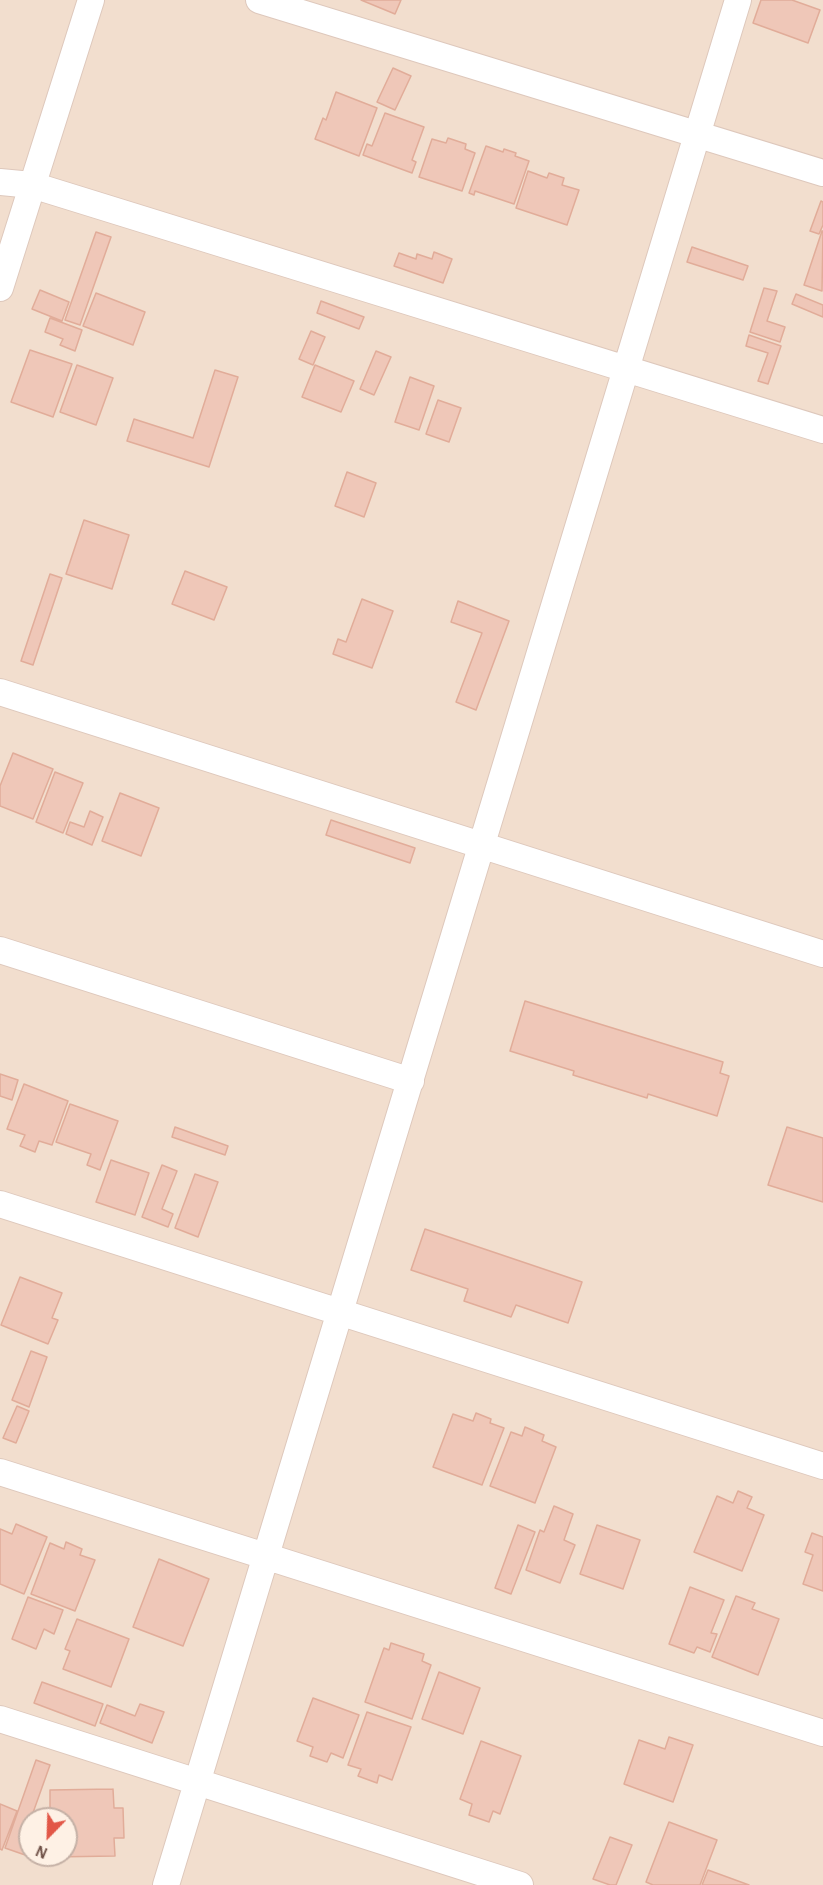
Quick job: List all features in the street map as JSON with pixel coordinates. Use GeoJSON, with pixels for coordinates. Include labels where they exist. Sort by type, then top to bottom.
{"type":"FeatureCollection","features":[{"type":"Feature","properties":{"kind":"street"},"geometry":{"type":"LineString","coordinates":[[0,288],[91,0]]}},
{"type":"Feature","properties":{"kind":"street"},"geometry":{"type":"LineString","coordinates":[[259,0],[823,173]]}},
{"type":"Feature","properties":{"kind":"street"},"geometry":{"type":"LineString","coordinates":[[166,1885],[738,0]]}},
{"type":"Feature","properties":{"kind":"street"},"geometry":{"type":"LineString","coordinates":[[0,182],[32,185],[823,430]]}},
{"type":"Feature","properties":{"kind":"street"},"geometry":{"type":"LineString","coordinates":[[0,692],[823,954]]}},
{"type":"Feature","properties":{"kind":"street"},"geometry":{"type":"LineString","coordinates":[[0,951],[411,1081]]}},
{"type":"Feature","properties":{"kind":"street"},"geometry":{"type":"LineString","coordinates":[[0,1204],[823,1466]]}},
{"type":"Feature","properties":{"kind":"street"},"geometry":{"type":"LineString","coordinates":[[0,1472],[823,1733]]}},
{"type":"Feature","properties":{"kind":"street"},"geometry":{"type":"LineString","coordinates":[[0,1719],[520,1885]]}},
{"type":"Feature","properties":{"kind":"shaded area"},"geometry":{"type":"Polygon","coordinates":[[[0,0],[823,0],[823,1885],[0,1885],[0,0]]]}},
{"type":"Feature","properties":{"kind":"building"},"geometry":{"type":"Polygon","coordinates":[[[361,0],[401,0],[395,14],[361,0]]]}},
{"type":"Feature","properties":{"kind":"building"},"geometry":{"type":"Polygon","coordinates":[[[761,0],[792,0],[820,10],[808,43],[753,23],[761,0]]]}},
{"type":"Feature","properties":{"kind":"building"},"geometry":{"type":"Polygon","coordinates":[[[393,68],[411,76],[395,110],[377,102],[393,68]]]}},
{"type":"Feature","properties":{"kind":"building"},"geometry":{"type":"Polygon","coordinates":[[[336,92],[377,108],[359,156],[315,139],[323,118],[326,120],[336,92]]]}},
{"type":"Feature","properties":{"kind":"building"},"geometry":{"type":"Polygon","coordinates":[[[385,113],[424,127],[412,160],[416,162],[412,173],[363,155],[367,144],[372,146],[385,113]]]}},
{"type":"Feature","properties":{"kind":"building"},"geometry":{"type":"Polygon","coordinates":[[[448,138],[466,144],[465,149],[475,153],[462,191],[419,177],[432,139],[446,143],[448,138]]]}},
{"type":"Feature","properties":{"kind":"building"},"geometry":{"type":"Polygon","coordinates":[[[486,146],[503,152],[504,149],[516,153],[515,156],[529,161],[514,204],[475,191],[474,195],[469,193],[486,146]]]}},
{"type":"Feature","properties":{"kind":"building"},"geometry":{"type":"Polygon","coordinates":[[[528,171],[547,178],[549,173],[564,178],[562,185],[579,190],[567,225],[516,208],[528,171]]]}},
{"type":"Feature","properties":{"kind":"building"},"geometry":{"type":"Polygon","coordinates":[[[821,201],[823,202],[823,225],[819,234],[810,231],[821,201]]]}},
{"type":"Feature","properties":{"kind":"building"},"geometry":{"type":"Polygon","coordinates":[[[823,231],[822,291],[804,285],[823,231]]]}},
{"type":"Feature","properties":{"kind":"building"},"geometry":{"type":"Polygon","coordinates":[[[96,232],[111,237],[80,325],[65,320],[96,232]]]}},
{"type":"Feature","properties":{"kind":"building"},"geometry":{"type":"Polygon","coordinates":[[[692,247],[748,266],[743,280],[687,262],[692,247]]]}},
{"type":"Feature","properties":{"kind":"building"},"geometry":{"type":"Polygon","coordinates":[[[434,252],[452,259],[443,283],[394,266],[399,253],[416,259],[417,254],[432,259],[434,252]]]}},
{"type":"Feature","properties":{"kind":"building"},"geometry":{"type":"Polygon","coordinates":[[[764,288],[777,291],[767,321],[785,327],[780,342],[750,332],[764,288]]]}},
{"type":"Feature","properties":{"kind":"building"},"geometry":{"type":"Polygon","coordinates":[[[40,290],[69,302],[62,321],[32,309],[40,290]]]}},
{"type":"Feature","properties":{"kind":"building"},"geometry":{"type":"Polygon","coordinates":[[[96,293],[145,312],[133,345],[83,326],[96,293]]]}},
{"type":"Feature","properties":{"kind":"building"},"geometry":{"type":"Polygon","coordinates":[[[796,294],[823,305],[823,317],[792,304],[796,294]]]}},
{"type":"Feature","properties":{"kind":"building"},"geometry":{"type":"Polygon","coordinates":[[[321,301],[364,317],[359,329],[317,313],[321,301]]]}},
{"type":"Feature","properties":{"kind":"building"},"geometry":{"type":"Polygon","coordinates":[[[50,318],[82,330],[75,351],[60,345],[63,339],[45,332],[50,318]]]}},
{"type":"Feature","properties":{"kind":"building"},"geometry":{"type":"Polygon","coordinates":[[[311,331],[325,337],[313,365],[299,359],[311,331]]]}},
{"type":"Feature","properties":{"kind":"building"},"geometry":{"type":"Polygon","coordinates":[[[749,335],[781,346],[768,384],[758,381],[768,353],[746,346],[749,335]]]}},
{"type":"Feature","properties":{"kind":"building"},"geometry":{"type":"Polygon","coordinates":[[[30,350],[72,364],[53,417],[11,402],[30,350]]]}},
{"type":"Feature","properties":{"kind":"building"},"geometry":{"type":"Polygon","coordinates":[[[376,351],[391,357],[374,395],[360,389],[376,351]]]}},
{"type":"Feature","properties":{"kind":"building"},"geometry":{"type":"Polygon","coordinates":[[[77,365],[113,378],[96,425],[60,412],[77,365]]]}},
{"type":"Feature","properties":{"kind":"building"},"geometry":{"type":"Polygon","coordinates":[[[315,365],[354,381],[341,412],[302,397],[315,365]]]}},
{"type":"Feature","properties":{"kind":"building"},"geometry":{"type":"Polygon","coordinates":[[[215,370],[238,377],[209,467],[127,441],[134,419],[193,438],[215,370]]]}},
{"type":"Feature","properties":{"kind":"building"},"geometry":{"type":"Polygon","coordinates":[[[410,377],[434,386],[419,430],[395,422],[410,377]]]}},
{"type":"Feature","properties":{"kind":"building"},"geometry":{"type":"Polygon","coordinates":[[[438,400],[461,408],[449,442],[426,434],[438,400]]]}},
{"type":"Feature","properties":{"kind":"building"},"geometry":{"type":"Polygon","coordinates":[[[347,472],[376,483],[364,517],[335,506],[347,472]]]}},
{"type":"Feature","properties":{"kind":"building"},"geometry":{"type":"Polygon","coordinates":[[[84,520],[129,535],[112,589],[66,574],[84,520]]]}},
{"type":"Feature","properties":{"kind":"building"},"geometry":{"type":"Polygon","coordinates":[[[185,571],[227,587],[214,620],[172,604],[185,571]]]}},
{"type":"Feature","properties":{"kind":"building"},"geometry":{"type":"Polygon","coordinates":[[[50,574],[62,578],[33,665],[21,661],[50,574]]]}},
{"type":"Feature","properties":{"kind":"building"},"geometry":{"type":"Polygon","coordinates":[[[362,599],[393,611],[372,668],[333,654],[338,639],[346,642],[362,599]]]}},
{"type":"Feature","properties":{"kind":"building"},"geometry":{"type":"Polygon","coordinates":[[[458,601],[509,621],[476,710],[456,702],[482,633],[451,622],[458,601]]]}},
{"type":"Feature","properties":{"kind":"building"},"geometry":{"type":"Polygon","coordinates":[[[13,753],[53,769],[33,819],[0,806],[0,786],[13,753]]]}},
{"type":"Feature","properties":{"kind":"building"},"geometry":{"type":"Polygon","coordinates":[[[55,772],[83,783],[63,833],[36,822],[55,772]]]}},
{"type":"Feature","properties":{"kind":"building"},"geometry":{"type":"Polygon","coordinates":[[[120,793],[159,808],[141,856],[102,841],[120,793]]]}},
{"type":"Feature","properties":{"kind":"building"},"geometry":{"type":"Polygon","coordinates":[[[90,811],[103,817],[92,845],[66,834],[70,822],[84,827],[90,811]]]}},
{"type":"Feature","properties":{"kind":"building"},"geometry":{"type":"Polygon","coordinates":[[[331,820],[415,848],[410,863],[326,835],[331,820]]]}},
{"type":"Feature","properties":{"kind":"building"},"geometry":{"type":"Polygon","coordinates":[[[525,1001],[723,1062],[720,1073],[729,1076],[717,1116],[648,1094],[647,1098],[573,1075],[574,1071],[510,1051],[525,1001]]]}},
{"type":"Feature","properties":{"kind":"building"},"geometry":{"type":"Polygon","coordinates":[[[0,1074],[18,1080],[12,1100],[0,1096],[0,1074]]]}},
{"type":"Feature","properties":{"kind":"building"},"geometry":{"type":"Polygon","coordinates":[[[24,1084],[68,1101],[52,1145],[39,1141],[35,1152],[20,1146],[25,1135],[7,1129],[24,1084]]]}},
{"type":"Feature","properties":{"kind":"building"},"geometry":{"type":"Polygon","coordinates":[[[70,1104],[118,1121],[100,1170],[87,1165],[91,1154],[56,1142],[70,1104]]]}},
{"type":"Feature","properties":{"kind":"building"},"geometry":{"type":"Polygon","coordinates":[[[175,1127],[228,1146],[225,1155],[172,1137],[175,1127]]]}},
{"type":"Feature","properties":{"kind":"building"},"geometry":{"type":"Polygon","coordinates":[[[787,1127],[823,1138],[823,1202],[768,1185],[787,1127]]]}},
{"type":"Feature","properties":{"kind":"building"},"geometry":{"type":"Polygon","coordinates":[[[111,1160],[149,1173],[135,1215],[96,1202],[111,1160]]]}},
{"type":"Feature","properties":{"kind":"building"},"geometry":{"type":"Polygon","coordinates":[[[162,1165],[177,1171],[162,1209],[173,1214],[168,1227],[142,1217],[162,1165]]]}},
{"type":"Feature","properties":{"kind":"building"},"geometry":{"type":"Polygon","coordinates":[[[195,1174],[218,1182],[198,1237],[175,1228],[195,1174]]]}},
{"type":"Feature","properties":{"kind":"building"},"geometry":{"type":"Polygon","coordinates":[[[425,1229],[582,1282],[568,1323],[516,1305],[511,1317],[464,1301],[468,1289],[411,1270],[425,1229]]]}},
{"type":"Feature","properties":{"kind":"building"},"geometry":{"type":"Polygon","coordinates":[[[20,1277],[62,1293],[52,1318],[58,1320],[48,1344],[1,1325],[20,1277]]]}},
{"type":"Feature","properties":{"kind":"building"},"geometry":{"type":"Polygon","coordinates":[[[31,1351],[47,1357],[29,1407],[12,1400],[31,1351]]]}},
{"type":"Feature","properties":{"kind":"building"},"geometry":{"type":"Polygon","coordinates":[[[17,1406],[29,1411],[16,1443],[3,1438],[17,1406]]]}},
{"type":"Feature","properties":{"kind":"building"},"geometry":{"type":"Polygon","coordinates":[[[476,1413],[491,1419],[490,1423],[504,1428],[482,1485],[433,1467],[453,1414],[473,1421],[476,1413]]]}},
{"type":"Feature","properties":{"kind":"building"},"geometry":{"type":"Polygon","coordinates":[[[525,1427],[544,1435],[542,1441],[556,1447],[535,1503],[490,1486],[511,1432],[522,1436],[525,1427]]]}},
{"type":"Feature","properties":{"kind":"building"},"geometry":{"type":"Polygon","coordinates":[[[738,1491],[752,1497],[747,1508],[764,1515],[742,1571],[694,1552],[717,1496],[733,1503],[738,1491]]]}},
{"type":"Feature","properties":{"kind":"building"},"geometry":{"type":"Polygon","coordinates":[[[554,1506],[573,1514],[564,1540],[575,1545],[560,1583],[526,1570],[540,1530],[544,1532],[554,1506]]]}},
{"type":"Feature","properties":{"kind":"building"},"geometry":{"type":"Polygon","coordinates":[[[16,1524],[47,1537],[24,1594],[0,1584],[0,1529],[12,1534],[16,1524]]]}},
{"type":"Feature","properties":{"kind":"building"},"geometry":{"type":"Polygon","coordinates":[[[518,1525],[535,1532],[511,1594],[495,1588],[518,1525]]]}},
{"type":"Feature","properties":{"kind":"building"},"geometry":{"type":"Polygon","coordinates":[[[597,1525],[640,1540],[623,1589],[580,1574],[597,1525]]]}},
{"type":"Feature","properties":{"kind":"building"},"geometry":{"type":"Polygon","coordinates":[[[812,1533],[823,1537],[823,1591],[803,1584],[813,1555],[805,1552],[812,1533]]]}},
{"type":"Feature","properties":{"kind":"building"},"geometry":{"type":"Polygon","coordinates":[[[66,1542],[82,1549],[80,1555],[95,1560],[75,1611],[31,1594],[50,1543],[64,1549],[66,1542]]]}},
{"type":"Feature","properties":{"kind":"building"},"geometry":{"type":"Polygon","coordinates":[[[159,1559],[209,1579],[183,1646],[133,1627],[159,1559]]]}},
{"type":"Feature","properties":{"kind":"building"},"geometry":{"type":"Polygon","coordinates":[[[690,1587],[724,1600],[711,1633],[717,1634],[710,1652],[697,1647],[694,1653],[669,1644],[690,1587]]]}},
{"type":"Feature","properties":{"kind":"building"},"geometry":{"type":"Polygon","coordinates":[[[736,1596],[755,1603],[752,1609],[779,1619],[758,1675],[712,1657],[736,1596]]]}},
{"type":"Feature","properties":{"kind":"building"},"geometry":{"type":"Polygon","coordinates":[[[28,1597],[63,1610],[54,1634],[44,1629],[36,1649],[12,1639],[28,1597]]]}},
{"type":"Feature","properties":{"kind":"building"},"geometry":{"type":"Polygon","coordinates":[[[77,1619],[129,1639],[111,1687],[63,1669],[70,1651],[65,1649],[77,1619]]]}},
{"type":"Feature","properties":{"kind":"building"},"geometry":{"type":"Polygon","coordinates":[[[391,1643],[424,1654],[422,1661],[431,1665],[412,1719],[365,1702],[384,1648],[389,1650],[391,1643]]]}},
{"type":"Feature","properties":{"kind":"building"},"geometry":{"type":"Polygon","coordinates":[[[439,1672],[480,1688],[463,1734],[422,1719],[439,1672]]]}},
{"type":"Feature","properties":{"kind":"building"},"geometry":{"type":"Polygon","coordinates":[[[42,1682],[103,1704],[95,1726],[34,1703],[42,1682]]]}},
{"type":"Feature","properties":{"kind":"building"},"geometry":{"type":"Polygon","coordinates":[[[313,1698],[359,1715],[343,1758],[331,1753],[327,1762],[310,1756],[313,1747],[297,1741],[313,1698]]]}},
{"type":"Feature","properties":{"kind":"building"},"geometry":{"type":"Polygon","coordinates":[[[140,1704],[164,1712],[152,1743],[100,1723],[107,1705],[135,1716],[140,1704]]]}},
{"type":"Feature","properties":{"kind":"building"},"geometry":{"type":"Polygon","coordinates":[[[367,1712],[411,1727],[392,1780],[379,1775],[377,1783],[358,1776],[361,1769],[348,1765],[367,1712]]]}},
{"type":"Feature","properties":{"kind":"building"},"geometry":{"type":"Polygon","coordinates":[[[669,1737],[693,1745],[673,1802],[624,1784],[639,1740],[665,1749],[669,1737]]]}},
{"type":"Feature","properties":{"kind":"building"},"geometry":{"type":"Polygon","coordinates":[[[481,1741],[521,1756],[500,1814],[493,1811],[489,1822],[469,1815],[472,1804],[460,1799],[481,1741]]]}},
{"type":"Feature","properties":{"kind":"building"},"geometry":{"type":"Polygon","coordinates":[[[36,1760],[50,1765],[35,1807],[19,1807],[36,1760]]]}},
{"type":"Feature","properties":{"kind":"building"},"geometry":{"type":"Polygon","coordinates":[[[113,1789],[114,1808],[123,1808],[124,1838],[114,1838],[115,1856],[78,1857],[78,1807],[50,1807],[50,1790],[113,1789]]]}},
{"type":"Feature","properties":{"kind":"building"},"geometry":{"type":"Polygon","coordinates":[[[0,1804],[17,1811],[2,1850],[0,1849],[0,1804]]]}},
{"type":"Feature","properties":{"kind":"building"},"geometry":{"type":"Polygon","coordinates":[[[18,1811],[18,1853],[5,1848],[18,1811]]]}},
{"type":"Feature","properties":{"kind":"building"},"geometry":{"type":"Polygon","coordinates":[[[669,1822],[717,1840],[700,1885],[653,1885],[646,1882],[669,1822]]]}},
{"type":"Feature","properties":{"kind":"building"},"geometry":{"type":"Polygon","coordinates":[[[610,1837],[632,1845],[616,1885],[593,1879],[610,1837]]]}},
{"type":"Feature","properties":{"kind":"building"},"geometry":{"type":"Polygon","coordinates":[[[708,1870],[749,1885],[702,1885],[708,1870]]]}}]}
